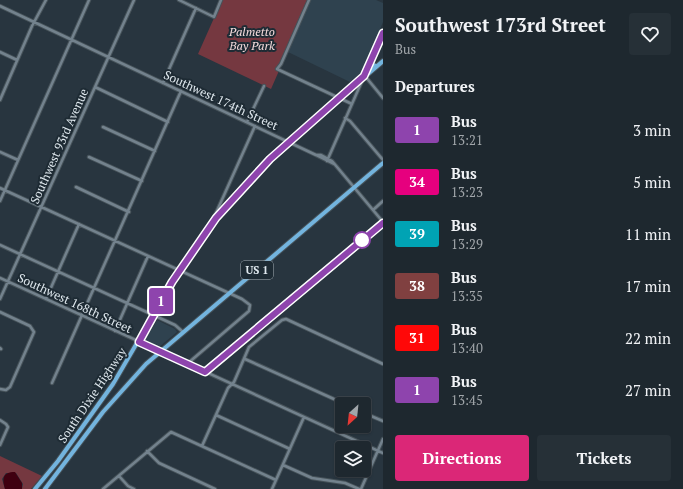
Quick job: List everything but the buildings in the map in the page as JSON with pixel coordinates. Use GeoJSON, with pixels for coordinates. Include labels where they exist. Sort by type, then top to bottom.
{"type":"FeatureCollection","features":[{"type":"Feature","properties":{"kind":"highway","name":"South Dixie Highway"},"geometry":{"type":"LineString","coordinates":[[36,489],[65,452],[104,397],[139,342],[179,271],[210,226],[231,200],[258,170],[288,142],[383,61]]}},
{"type":"Feature","properties":{"kind":"highway"},"geometry":{"type":"LineString","coordinates":[[371,62],[372,65],[376,66]]}},
{"type":"Feature","properties":{"kind":"highway","name":"South Dixie Highway"},"geometry":{"type":"LineString","coordinates":[[45,489],[68,461],[110,403],[134,376],[183,332],[383,163]]}},
{"type":"Feature","properties":{"kind":"highway"},"geometry":{"type":"LineString","coordinates":[[104,397],[110,403]]}},
{"type":"Feature","properties":{"kind":"highway"},"geometry":{"type":"LineString","coordinates":[[76,436],[78,447]]}},
{"type":"Feature","properties":{"kind":"highway"},"geometry":{"type":"LineString","coordinates":[[65,452],[68,461]]}},
{"type":"Feature","properties":{"kind":"street"},"geometry":{"type":"LineString","coordinates":[[0,100],[34,22],[46,0]]}},
{"type":"Feature","properties":{"kind":"street"},"geometry":{"type":"LineString","coordinates":[[0,201],[89,0]]}},
{"type":"Feature","properties":{"kind":"street","name":"Southwest 93rd Avenue"},"geometry":{"type":"LineString","coordinates":[[0,300],[134,0]]}},
{"type":"Feature","properties":{"kind":"street"},"geometry":{"type":"LineString","coordinates":[[179,0],[214,16],[221,0]]}},
{"type":"Feature","properties":{"kind":"street"},"geometry":{"type":"LineString","coordinates":[[309,0],[281,64],[277,69],[352,104]]}},
{"type":"Feature","properties":{"kind":"street","name":"Southwest 174th Street"},"geometry":{"type":"LineString","coordinates":[[0,6],[316,155],[321,155],[327,160]]}},
{"type":"Feature","properties":{"kind":"street"},"geometry":{"type":"LineString","coordinates":[[163,83],[196,8]]}},
{"type":"Feature","properties":{"kind":"street"},"geometry":{"type":"LineString","coordinates":[[383,33],[327,160],[334,164],[383,222]]}},
{"type":"Feature","properties":{"kind":"street"},"geometry":{"type":"LineString","coordinates":[[0,52],[17,60]]}},
{"type":"Feature","properties":{"kind":"street"},"geometry":{"type":"LineString","coordinates":[[364,76],[383,98]]}},
{"type":"Feature","properties":{"kind":"street"},"geometry":{"type":"LineString","coordinates":[[247,122],[264,86]]}},
{"type":"Feature","properties":{"kind":"street"},"geometry":{"type":"LineString","coordinates":[[95,87],[168,122]]}},
{"type":"Feature","properties":{"kind":"street"},"geometry":{"type":"LineString","coordinates":[[52,383],[182,91]]}},
{"type":"Feature","properties":{"kind":"street"},"geometry":{"type":"LineString","coordinates":[[345,118],[350,121],[383,160]]}},
{"type":"Feature","properties":{"kind":"street"},"geometry":{"type":"LineString","coordinates":[[210,226],[255,126]]}},
{"type":"Feature","properties":{"kind":"street"},"geometry":{"type":"LineString","coordinates":[[103,127],[155,151]]}},
{"type":"Feature","properties":{"kind":"street"},"geometry":{"type":"LineString","coordinates":[[0,152],[18,160]]}},
{"type":"Feature","properties":{"kind":"street"},"geometry":{"type":"LineString","coordinates":[[90,157],[142,181]]}},
{"type":"Feature","properties":{"kind":"street"},"geometry":{"type":"LineString","coordinates":[[76,187],[129,212]]}},
{"type":"Feature","properties":{"kind":"street"},"geometry":{"type":"LineString","coordinates":[[0,188],[242,299],[250,305],[251,308],[187,364]]}},
{"type":"Feature","properties":{"kind":"street"},"geometry":{"type":"LineString","coordinates":[[225,192],[226,199],[231,200]]}},
{"type":"Feature","properties":{"kind":"street"},"geometry":{"type":"LineString","coordinates":[[373,210],[383,201]]}},
{"type":"Feature","properties":{"kind":"street"},"geometry":{"type":"LineString","coordinates":[[46,299],[79,224]]}},
{"type":"Feature","properties":{"kind":"street"},"geometry":{"type":"LineString","coordinates":[[0,245],[178,327],[183,332]]}},
{"type":"Feature","properties":{"kind":"street"},"geometry":{"type":"LineString","coordinates":[[115,331],[148,256]]}},
{"type":"Feature","properties":{"kind":"street","name":"Southwest 168th Street"},"geometry":{"type":"LineString","coordinates":[[0,278],[383,453]]}},
{"type":"Feature","properties":{"kind":"street"},"geometry":{"type":"LineString","coordinates":[[0,312],[34,328],[33,337],[10,388],[7,390],[0,389]]}},
{"type":"Feature","properties":{"kind":"street"},"geometry":{"type":"LineString","coordinates":[[202,446],[228,388],[232,384],[252,344],[279,321],[285,319],[383,364]]}},
{"type":"Feature","properties":{"kind":"street"},"geometry":{"type":"LineString","coordinates":[[245,359],[335,400]]}},
{"type":"Feature","properties":{"kind":"street"},"geometry":{"type":"LineString","coordinates":[[216,415],[290,449]]}},
{"type":"Feature","properties":{"kind":"street"},"geometry":{"type":"LineString","coordinates":[[371,416],[383,421]]}},
{"type":"Feature","properties":{"kind":"street"},"geometry":{"type":"LineString","coordinates":[[272,489],[304,417]]}},
{"type":"Feature","properties":{"kind":"street"},"geometry":{"type":"LineString","coordinates":[[0,420],[7,425],[0,445]]}},
{"type":"Feature","properties":{"kind":"street"},"geometry":{"type":"LineString","coordinates":[[103,489],[170,432],[276,480]]}},
{"type":"Feature","properties":{"kind":"street"},"geometry":{"type":"LineString","coordinates":[[283,465],[313,479],[345,483],[360,489],[383,439]]}},
{"type":"Feature","properties":{"kind":"street"},"geometry":{"type":"LineString","coordinates":[[147,451],[159,463],[215,489]]}},
{"type":"Feature","properties":{"kind":"street"},"geometry":{"type":"LineString","coordinates":[[119,476],[128,486],[134,489]]}},
{"type":"Feature","properties":{"kind":"shaded area"},"geometry":{"type":"Polygon","coordinates":[[[310,0],[376,0],[383,3],[383,22],[363,71],[350,82],[288,52],[310,0]]]}},
{"type":"Feature","properties":{"kind":"shaded area"},"geometry":{"type":"Polygon","coordinates":[[[157,320],[175,329],[177,332],[159,347],[145,340],[157,320]]]}},
{"type":"Feature","properties":{"kind":"shaded area"},"geometry":{"type":"Polygon","coordinates":[[[15,472],[22,483],[22,489],[5,489],[3,479],[5,475],[15,472]]]}},
{"type":"Feature","properties":{"kind":"green space","name":"Palmetto Bay Park"},"geometry":{"type":"Polygon","coordinates":[[[222,0],[310,0],[271,89],[198,54],[222,0]]]}},
{"type":"Feature","properties":{"kind":"green space"},"geometry":{"type":"Polygon","coordinates":[[[0,456],[42,476],[31,489],[22,489],[23,484],[16,473],[6,473],[2,479],[5,489],[0,489],[0,456]]]}},
{"type":"Feature","properties":{"kind":"bus line","name":"1"},"geometry":{"type":"LineString","coordinates":[[383,33],[364,76],[294,136],[258,170],[216,218],[202,236],[172,282],[139,342],[205,372],[383,223]]}}]}
